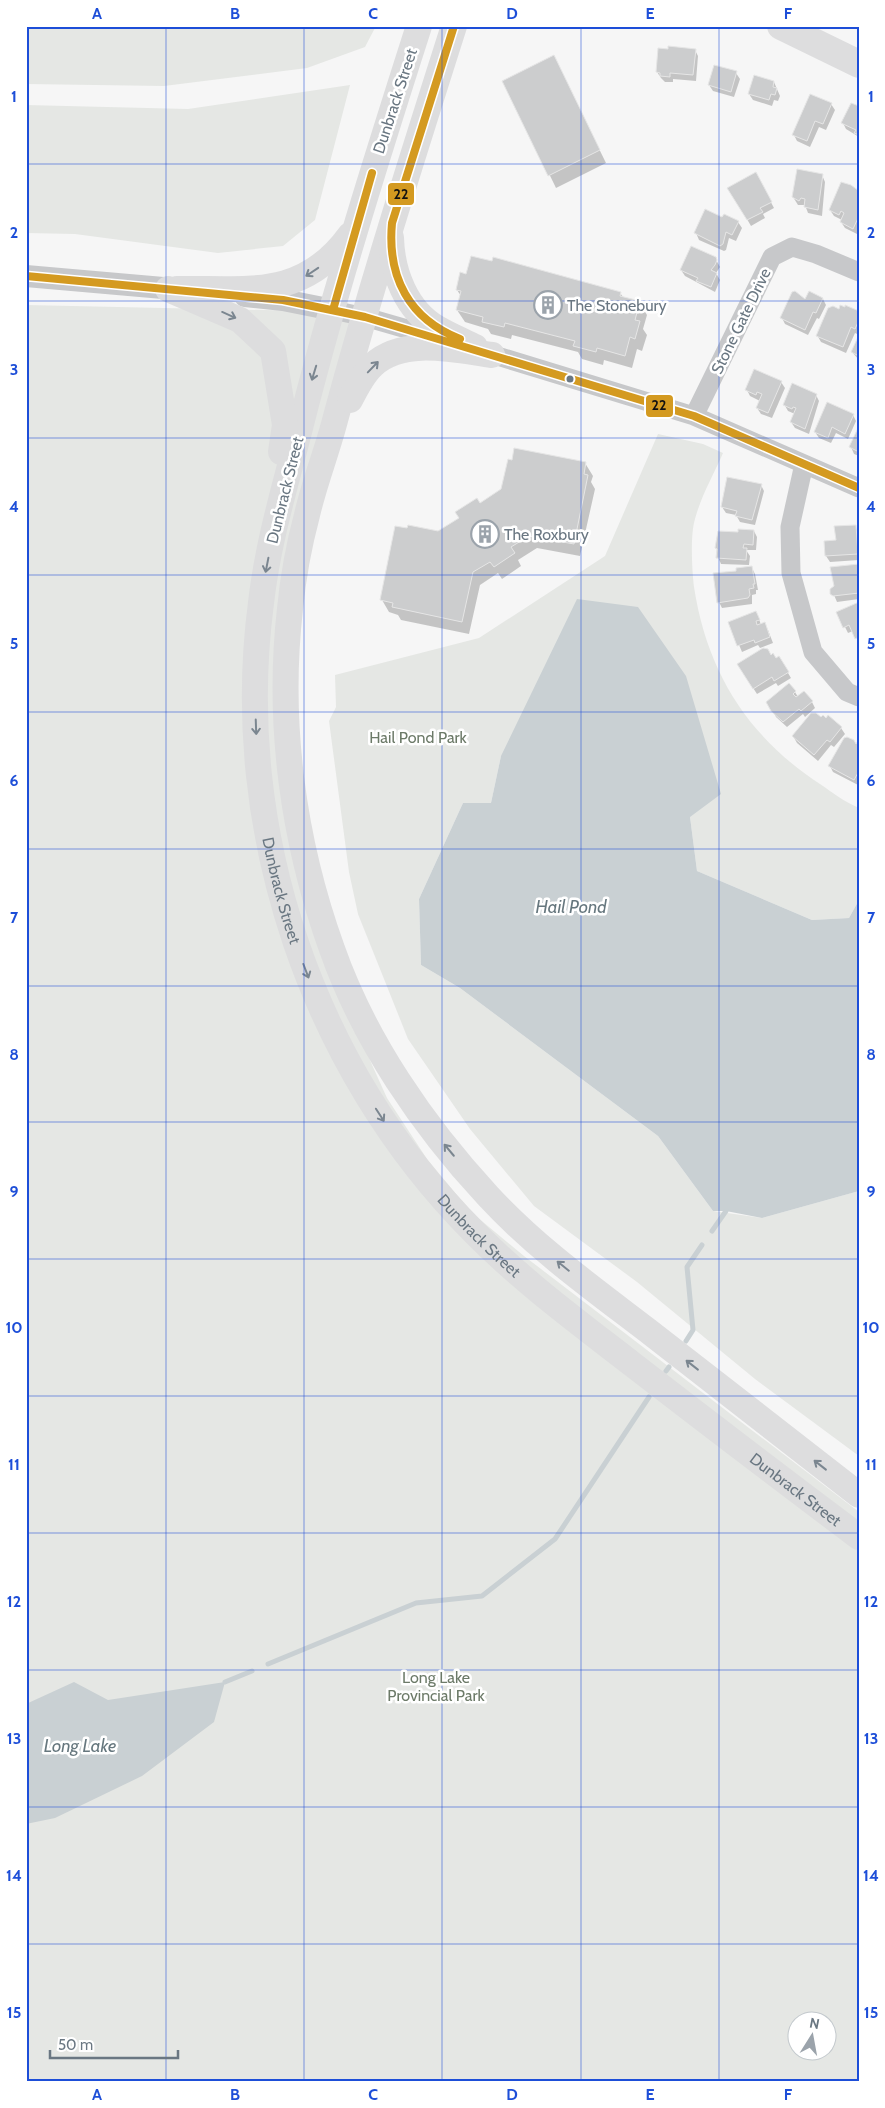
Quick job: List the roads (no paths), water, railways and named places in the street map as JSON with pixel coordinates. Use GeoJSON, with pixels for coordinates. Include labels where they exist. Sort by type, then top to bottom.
{"type":"FeatureCollection","features":[{"type":"Feature","properties":{"kind":"main road","name":"Dunbrack Street"},"geometry":{"type":"LineString","coordinates":[[419,26],[356,224],[333,310],[309,388],[265,572],[257,634],[255,698],[260,794],[279,889],[298,950],[322,1010],[355,1074],[387,1126],[422,1175],[451,1208],[501,1258],[584,1327],[859,1537]]}},
{"type":"Feature","properties":{"kind":"main road","name":"Dunbrack Street"},"geometry":{"type":"LineString","coordinates":[[454,26],[392,222],[366,317],[307,513],[297,560],[290,610],[285,708],[288,756],[304,855],[332,949],[355,1004],[373,1038],[426,1122],[489,1197],[561,1264],[859,1494]]}},
{"type":"Feature","properties":{"kind":"main road"},"geometry":{"type":"LineString","coordinates":[[781,26],[859,64]]}},
{"type":"Feature","properties":{"kind":"main road"},"geometry":{"type":"LineString","coordinates":[[392,222],[391,255],[404,293],[409,301],[422,317],[436,328],[492,355]]}},
{"type":"Feature","properties":{"kind":"main road"},"geometry":{"type":"LineString","coordinates":[[168,289],[262,288],[285,284],[306,276],[330,260],[342,246],[356,224]]}},
{"type":"Feature","properties":{"kind":"main road"},"geometry":{"type":"LineString","coordinates":[[168,289],[240,320],[273,351],[285,425],[281,446],[281,501]]}},
{"type":"Feature","properties":{"kind":"main road"},"geometry":{"type":"LineString","coordinates":[[330,439],[358,384],[372,365],[385,356],[404,349],[429,348],[492,355]]}},
{"type":"Feature","properties":{"kind":"street","name":"Stone Gate Drive"},"geometry":{"type":"LineString","coordinates":[[694,416],[772,257],[792,247],[816,254],[859,272]]}},
{"type":"Feature","properties":{"kind":"street"},"geometry":{"type":"LineString","coordinates":[[26,276],[283,300],[366,317],[694,416],[859,488]]}},
{"type":"Feature","properties":{"kind":"street"},"geometry":{"type":"LineString","coordinates":[[804,464],[790,527],[791,573],[814,652],[847,692],[859,697]]}},
{"type":"Feature","properties":{"kind":"water","name":"Hail Pond"},"geometry":{"type":"Polygon","coordinates":[[[577,599],[638,607],[686,676],[721,794],[690,817],[697,871],[812,920],[849,918],[859,900],[859,1191],[762,1218],[726,1211],[713,1211],[658,1136],[460,988],[421,965],[419,899],[463,803],[491,803],[501,756],[577,599]]]}},
{"type":"Feature","properties":{"kind":"water","name":"Long Lake"},"geometry":{"type":"Polygon","coordinates":[[[74,1682],[108,1700],[225,1682],[214,1722],[142,1776],[55,1818],[26,1824],[26,1704],[74,1682]]]}},
{"type":"Feature","properties":{"kind":"waterway"},"geometry":{"type":"LineString","coordinates":[[712,1231],[726,1211]]}},
{"type":"Feature","properties":{"kind":"waterway"},"geometry":{"type":"LineString","coordinates":[[686,1341],[693,1330],[687,1267],[702,1245]]}},
{"type":"Feature","properties":{"kind":"waterway"},"geometry":{"type":"LineString","coordinates":[[666,1371],[669,1367]]}},
{"type":"Feature","properties":{"kind":"waterway"},"geometry":{"type":"LineString","coordinates":[[268,1664],[416,1603],[482,1596],[555,1539],[649,1397]]}},
{"type":"Feature","properties":{"kind":"waterway"},"geometry":{"type":"LineString","coordinates":[[225,1682],[252,1671]]}},
{"type":"Feature","properties":{"kind":"place","name":"The Stonebury"},"geometry":{"type":"Point","coordinates":[548,305]}},
{"type":"Feature","properties":{"kind":"place","name":"The Roxbury"},"geometry":{"type":"Point","coordinates":[485,534]}},
{"type":"Feature","properties":{"kind":"park label","name":"Hail Pond Park"},"geometry":{"type":"Point","coordinates":[418,737]}},
{"type":"Feature","properties":{"kind":"park label","name":"Long Lake Provincial Park"},"geometry":{"type":"Point","coordinates":[436,1686]}}]}
